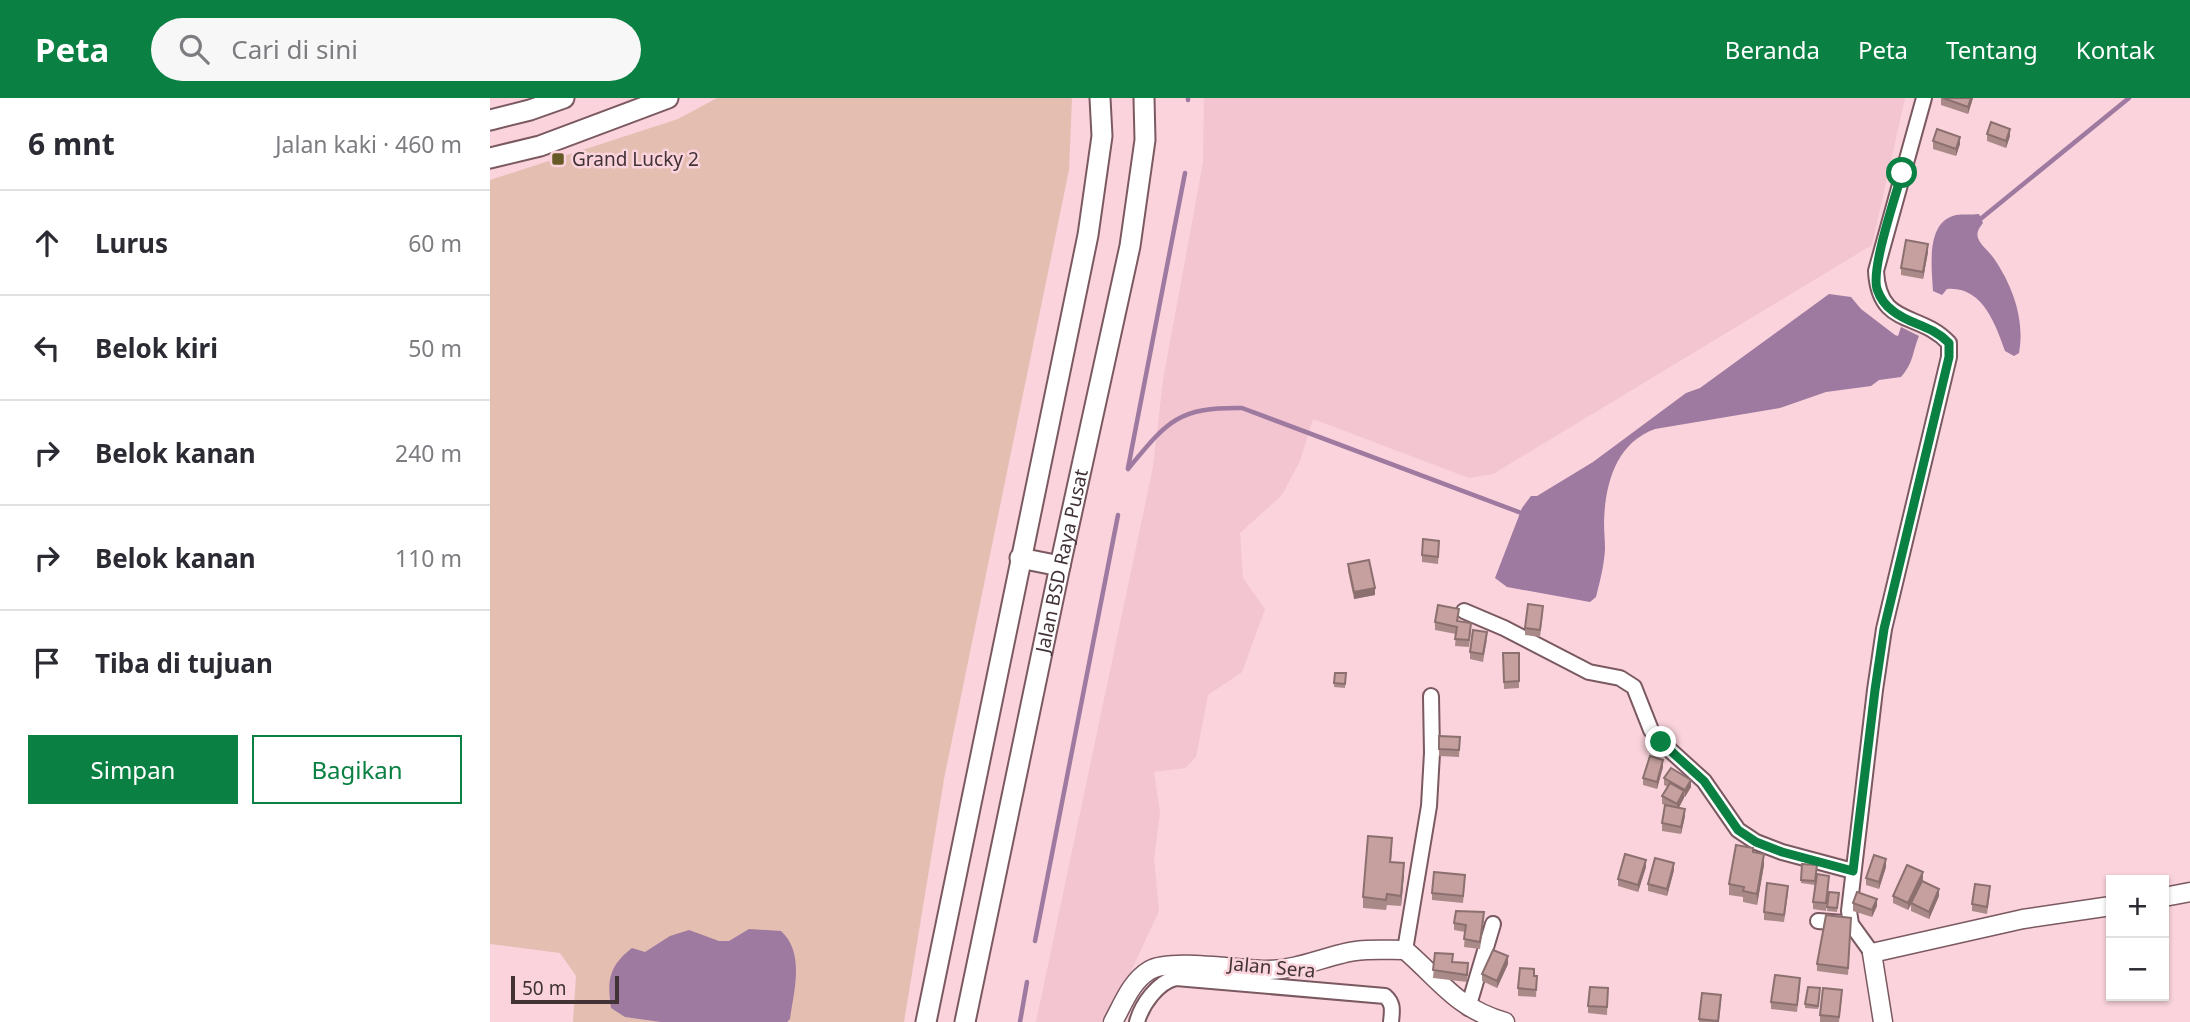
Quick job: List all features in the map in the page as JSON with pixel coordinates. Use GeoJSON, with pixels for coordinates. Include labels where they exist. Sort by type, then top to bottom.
{"type":"FeatureCollection","features":[{"type":"Feature","properties":{"kind":"main road"},"geometry":{"type":"LineString","coordinates":[[490,120],[564,98]]}},
{"type":"Feature","properties":{"kind":"main road"},"geometry":{"type":"LineString","coordinates":[[490,158],[540,146],[668,98]]}},
{"type":"Feature","properties":{"kind":"main road"},"geometry":{"type":"LineString","coordinates":[[926,1022],[1087,235],[1101,136],[1100,98]]}},
{"type":"Feature","properties":{"kind":"main road","name":"Jalan BSD Raya Pusat"},"geometry":{"type":"LineString","coordinates":[[965,1022],[1130,246],[1145,140],[1144,98]]}},
{"type":"Feature","properties":{"kind":"main road"},"geometry":{"type":"LineString","coordinates":[[1020,558],[1060,566]]}},
{"type":"Feature","properties":{"kind":"street"},"geometry":{"type":"LineString","coordinates":[[1883,1022],[1872,953],[1851,924],[1849,911],[1884,629],[1949,357],[1949,343],[1939,332],[1894,313],[1884,303],[1877,289],[1876,271],[1923,98]]}},
{"type":"Feature","properties":{"kind":"street"},"geometry":{"type":"LineString","coordinates":[[1464,611],[1504,628],[1589,672],[1629,682],[1634,687],[1651,730],[1704,781],[1738,830],[1756,842],[1782,852],[1853,871]]}},
{"type":"Feature","properties":{"kind":"street"},"geometry":{"type":"LineString","coordinates":[[1405,950],[1429,806],[1431,696]]}},
{"type":"Feature","properties":{"kind":"street"},"geometry":{"type":"LineString","coordinates":[[2169,896],[2190,892]]}},
{"type":"Feature","properties":{"kind":"street"},"geometry":{"type":"LineString","coordinates":[[1872,953],[2023,919],[2106,907]]}},
{"type":"Feature","properties":{"kind":"street"},"geometry":{"type":"LineString","coordinates":[[1818,921],[1851,924]]}},
{"type":"Feature","properties":{"kind":"street"},"geometry":{"type":"LineString","coordinates":[[1468,1007],[1493,924]]}},
{"type":"Feature","properties":{"kind":"street"},"geometry":{"type":"LineString","coordinates":[[1113,1022],[1135,982],[1151,968],[1171,965],[1267,970],[1294,968],[1343,953],[1369,950],[1405,950],[1468,1007],[1505,1022]]}},
{"type":"Feature","properties":{"kind":"street","name":"Jalan Sera"},"geometry":{"type":"LineString","coordinates":[[1137,1022],[1154,991],[1177,978],[1385,996],[1391,1001],[1391,1022]]}},
{"type":"Feature","properties":{"kind":"shaded area"},"geometry":{"type":"Polygon","coordinates":[[[717,98],[1072,98],[1069,170],[944,779],[904,1022],[573,1022],[576,976],[560,953],[490,944],[490,180],[678,119],[717,98]]]}},
{"type":"Feature","properties":{"kind":"shaded area"},"geometry":{"type":"Polygon","coordinates":[[[1204,98],[1905,98],[1872,245],[1493,474],[1469,478],[1313,419],[1300,461],[1282,495],[1240,533],[1243,578],[1265,609],[1242,672],[1208,695],[1196,757],[1185,768],[1154,772],[1160,813],[1154,859],[1159,911],[1125,984],[1101,1022],[1036,1022],[1153,467],[1163,380],[1203,163],[1204,98]]]}},
{"type":"Feature","properties":{"kind":"shaded area"},"geometry":{"type":"Polygon","coordinates":[[[1979,214],[1983,223],[1978,238],[2001,270],[2019,316],[2019,353],[2014,356],[2005,351],[1997,329],[1978,300],[1959,290],[1947,289],[1942,295],[1933,291],[1932,247],[1939,227],[1946,219],[1956,215],[1979,214]]]}},
{"type":"Feature","properties":{"kind":"shaded area"},"geometry":{"type":"Polygon","coordinates":[[[1829,294],[1851,297],[1861,309],[1895,335],[1898,336],[1901,327],[1919,336],[1911,362],[1901,377],[1879,380],[1871,386],[1826,392],[1780,408],[1655,429],[1642,435],[1622,455],[1610,480],[1605,508],[1603,567],[1596,597],[1590,602],[1507,587],[1495,578],[1522,508],[1531,496],[1537,496],[1593,462],[1686,393],[1700,388],[1829,294]]]}},
{"type":"Feature","properties":{"kind":"shaded area"},"geometry":{"type":"Polygon","coordinates":[[[749,929],[781,931],[793,950],[795,984],[790,1019],[787,1022],[661,1022],[625,1017],[611,1008],[611,974],[618,961],[632,948],[645,952],[670,936],[689,930],[719,941],[729,941],[749,929]]]}},
{"type":"Feature","properties":{"kind":"building"},"geometry":{"type":"Polygon","coordinates":[[[1943,98],[1971,98],[1968,107],[1943,98]]]}},
{"type":"Feature","properties":{"kind":"building"},"geometry":{"type":"Polygon","coordinates":[[[1991,122],[2010,129],[2006,141],[1987,134],[1991,122]]]}},
{"type":"Feature","properties":{"kind":"building"},"geometry":{"type":"Polygon","coordinates":[[[1937,129],[1960,137],[1956,149],[1933,141],[1937,129]]]}},
{"type":"Feature","properties":{"kind":"building"},"geometry":{"type":"Polygon","coordinates":[[[1906,240],[1928,244],[1923,272],[1901,268],[1906,240]]]}},
{"type":"Feature","properties":{"kind":"building"},"geometry":{"type":"Polygon","coordinates":[[[1423,539],[1439,541],[1438,557],[1422,555],[1423,539]]]}},
{"type":"Feature","properties":{"kind":"building"},"geometry":{"type":"Polygon","coordinates":[[[1369,560],[1375,588],[1354,592],[1348,564],[1369,560]]]}},
{"type":"Feature","properties":{"kind":"building"},"geometry":{"type":"Polygon","coordinates":[[[1528,604],[1543,606],[1540,630],[1525,628],[1528,604]]]}},
{"type":"Feature","properties":{"kind":"building"},"geometry":{"type":"Polygon","coordinates":[[[1438,605],[1459,609],[1457,621],[1471,623],[1469,640],[1455,639],[1457,627],[1435,622],[1438,605]]]}},
{"type":"Feature","properties":{"kind":"building"},"geometry":{"type":"Polygon","coordinates":[[[1473,630],[1487,632],[1483,654],[1470,652],[1473,630]]]}},
{"type":"Feature","properties":{"kind":"building"},"geometry":{"type":"Polygon","coordinates":[[[1503,653],[1519,653],[1519,681],[1504,682],[1503,653]]]}},
{"type":"Feature","properties":{"kind":"building"},"geometry":{"type":"Polygon","coordinates":[[[1335,673],[1346,673],[1345,684],[1334,683],[1335,673]]]}},
{"type":"Feature","properties":{"kind":"building"},"geometry":{"type":"Polygon","coordinates":[[[1439,736],[1460,737],[1459,750],[1439,749],[1439,736]]]}},
{"type":"Feature","properties":{"kind":"building"},"geometry":{"type":"Polygon","coordinates":[[[1650,756],[1663,760],[1657,782],[1643,778],[1650,756]]]}},
{"type":"Feature","properties":{"kind":"building"},"geometry":{"type":"Polygon","coordinates":[[[1671,768],[1691,780],[1685,790],[1664,778],[1671,768]]]}},
{"type":"Feature","properties":{"kind":"building"},"geometry":{"type":"Polygon","coordinates":[[[1670,783],[1684,791],[1677,804],[1662,796],[1670,783]]]}},
{"type":"Feature","properties":{"kind":"building"},"geometry":{"type":"Polygon","coordinates":[[[1665,805],[1685,809],[1681,827],[1662,823],[1665,805]]]}},
{"type":"Feature","properties":{"kind":"building"},"geometry":{"type":"Polygon","coordinates":[[[1368,836],[1392,838],[1390,862],[1404,863],[1401,896],[1387,894],[1386,900],[1363,897],[1368,836]]]}},
{"type":"Feature","properties":{"kind":"building"},"geometry":{"type":"Polygon","coordinates":[[[1736,845],[1753,848],[1753,852],[1764,854],[1757,894],[1743,891],[1744,887],[1729,884],[1736,845]]]}},
{"type":"Feature","properties":{"kind":"building"},"geometry":{"type":"Polygon","coordinates":[[[1625,854],[1646,860],[1638,885],[1618,879],[1625,854]]]}},
{"type":"Feature","properties":{"kind":"building"},"geometry":{"type":"Polygon","coordinates":[[[1874,855],[1886,859],[1879,882],[1866,878],[1874,855]]]}},
{"type":"Feature","properties":{"kind":"building"},"geometry":{"type":"Polygon","coordinates":[[[1655,858],[1674,863],[1667,889],[1648,884],[1655,858]]]}},
{"type":"Feature","properties":{"kind":"building"},"geometry":{"type":"Polygon","coordinates":[[[1802,864],[1817,865],[1815,881],[1801,880],[1802,864]]]}},
{"type":"Feature","properties":{"kind":"building"},"geometry":{"type":"Polygon","coordinates":[[[1907,865],[1923,872],[1908,903],[1893,896],[1907,865]]]}},
{"type":"Feature","properties":{"kind":"building"},"geometry":{"type":"Polygon","coordinates":[[[1434,872],[1465,875],[1463,896],[1432,893],[1434,872]]]}},
{"type":"Feature","properties":{"kind":"building"},"geometry":{"type":"Polygon","coordinates":[[[1817,874],[1829,876],[1826,903],[1813,902],[1817,874]]]}},
{"type":"Feature","properties":{"kind":"building"},"geometry":{"type":"Polygon","coordinates":[[[1922,881],[1939,889],[1929,912],[1911,903],[1922,881]]]}},
{"type":"Feature","properties":{"kind":"building"},"geometry":{"type":"Polygon","coordinates":[[[1767,883],[1788,886],[1784,915],[1764,912],[1767,883]]]}},
{"type":"Feature","properties":{"kind":"building"},"geometry":{"type":"Polygon","coordinates":[[[1975,884],[1990,886],[1987,907],[1972,904],[1975,884]]]}},
{"type":"Feature","properties":{"kind":"building"},"geometry":{"type":"Polygon","coordinates":[[[1829,892],[1839,893],[1837,908],[1827,907],[1829,892]]]}},
{"type":"Feature","properties":{"kind":"building"},"geometry":{"type":"Polygon","coordinates":[[[1857,892],[1877,899],[1872,910],[1853,903],[1857,892]]]}},
{"type":"Feature","properties":{"kind":"building"},"geometry":{"type":"Polygon","coordinates":[[[1456,911],[1484,912],[1480,942],[1464,939],[1466,925],[1454,923],[1456,911]]]}},
{"type":"Feature","properties":{"kind":"building"},"geometry":{"type":"Polygon","coordinates":[[[1826,915],[1851,918],[1848,968],[1817,964],[1826,915]]]}},
{"type":"Feature","properties":{"kind":"building"},"geometry":{"type":"Polygon","coordinates":[[[1493,950],[1508,956],[1497,981],[1482,974],[1493,950]]]}},
{"type":"Feature","properties":{"kind":"building"},"geometry":{"type":"Polygon","coordinates":[[[1435,953],[1453,954],[1452,962],[1468,963],[1467,975],[1433,970],[1435,953]]]}},
{"type":"Feature","properties":{"kind":"building"},"geometry":{"type":"Polygon","coordinates":[[[1520,968],[1534,969],[1534,976],[1537,976],[1536,990],[1518,988],[1520,968]]]}},
{"type":"Feature","properties":{"kind":"building"},"geometry":{"type":"Polygon","coordinates":[[[1775,975],[1800,978],[1797,1005],[1771,1002],[1775,975]]]}},
{"type":"Feature","properties":{"kind":"building"},"geometry":{"type":"Polygon","coordinates":[[[1590,987],[1608,988],[1607,1007],[1588,1006],[1590,987]]]}},
{"type":"Feature","properties":{"kind":"building"},"geometry":{"type":"Polygon","coordinates":[[[1808,987],[1820,988],[1818,1006],[1805,1004],[1808,987]]]}},
{"type":"Feature","properties":{"kind":"building"},"geometry":{"type":"Polygon","coordinates":[[[1823,988],[1842,990],[1839,1017],[1820,1015],[1823,988]]]}},
{"type":"Feature","properties":{"kind":"building"},"geometry":{"type":"Polygon","coordinates":[[[1702,993],[1721,995],[1718,1021],[1699,1019],[1702,993]]]}},
{"type":"Feature","properties":{"kind":"waterway"},"geometry":{"type":"LineString","coordinates":[[1978,221],[2129,98]]}},
{"type":"Feature","properties":{"kind":"waterway"},"geometry":{"type":"LineString","coordinates":[[1128,468],[1185,173]]}},
{"type":"Feature","properties":{"kind":"waterway"},"geometry":{"type":"LineString","coordinates":[[1128,469],[1164,429],[1188,414],[1202,410],[1242,408],[1524,514]]}},
{"type":"Feature","properties":{"kind":"waterway"},"geometry":{"type":"LineString","coordinates":[[1035,941],[1118,515]]}},
{"type":"Feature","properties":{"kind":"waterway"},"geometry":{"type":"LineString","coordinates":[[1020,1022],[1027,982]]}},
{"type":"Feature","properties":{"kind":"place","name":"Grand Lucky 2"},"geometry":{"type":"Point","coordinates":[558,159]}},
{"type":"Feature","properties":{"kind":"route"},"geometry":{"type":"LineString","coordinates":[[1661,742],[1704,781],[1738,830],[1756,842],[1782,852],[1853,871],[1884,629],[1949,357],[1949,343],[1939,332],[1894,313],[1884,303],[1877,289],[1876,271],[1902,173]]}}]}
